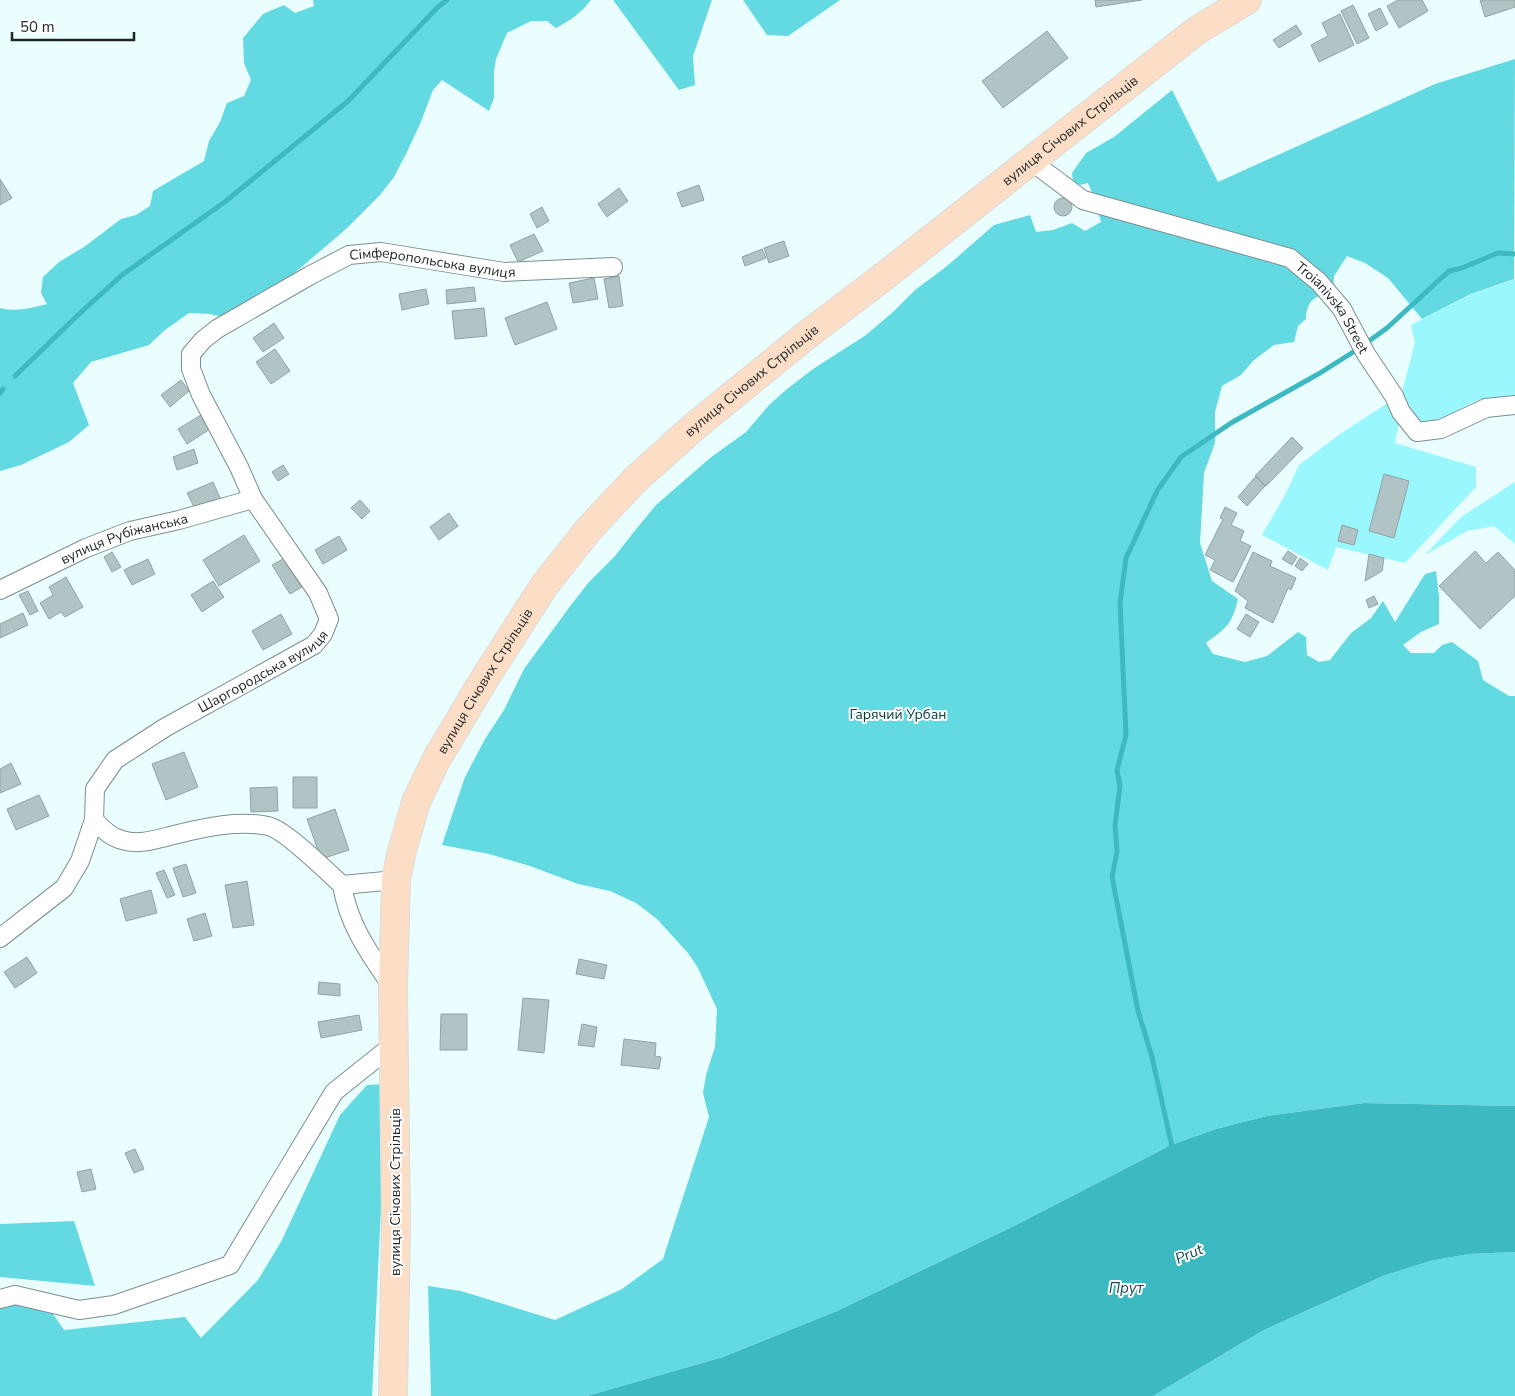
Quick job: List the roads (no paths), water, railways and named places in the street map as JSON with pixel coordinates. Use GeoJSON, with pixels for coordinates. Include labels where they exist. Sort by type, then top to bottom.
{"type":"FeatureCollection","features":[{"type":"Feature","properties":{"kind":"main road","name":"вулиця Січових Стрільців"},"geometry":{"type":"LineString","coordinates":[[392,1396],[396,1224],[393,988],[396,880],[416,802],[436,760],[485,678],[544,586],[589,529],[636,479],[695,426],[808,334],[1233,4]]}},
{"type":"Feature","properties":{"kind":"street","name":"Troianivska Street"},"geometry":{"type":"LineString","coordinates":[[1031,161],[1083,200],[1290,258],[1319,282],[1342,309],[1366,354],[1394,396],[1401,412],[1417,432],[1441,429],[1486,408],[1515,405]]}},
{"type":"Feature","properties":{"kind":"street","name":"Сімферопольська вулиця"},"geometry":{"type":"LineString","coordinates":[[191,354],[203,340],[217,329],[309,276],[350,255],[381,252],[504,272],[613,267]]}},
{"type":"Feature","properties":{"kind":"street","name":"Шаргородська вулиця"},"geometry":{"type":"LineString","coordinates":[[0,938],[64,888],[80,861],[94,820],[95,788],[115,760],[166,728],[314,645],[323,634],[329,619],[318,593],[253,499],[239,467],[201,395],[191,369],[191,354]]}},
{"type":"Feature","properties":{"kind":"street","name":"вулиця Рубіжанська"},"geometry":{"type":"LineString","coordinates":[[0,590],[86,548],[130,531],[179,520],[253,499]]}},
{"type":"Feature","properties":{"kind":"street"},"geometry":{"type":"LineString","coordinates":[[94,820],[107,833],[121,840],[139,843],[199,829],[238,824],[269,826],[287,835],[342,885],[344,901],[361,942],[393,988]]}},
{"type":"Feature","properties":{"kind":"street"},"geometry":{"type":"LineString","coordinates":[[342,885],[396,880]]}},
{"type":"Feature","properties":{"kind":"street"},"geometry":{"type":"LineString","coordinates":[[0,1299],[15,1295],[79,1310],[114,1305],[230,1265],[334,1092],[394,1044]]}},
{"type":"Feature","properties":{"kind":"water","name":"Прут"},"geometry":{"type":"Polygon","coordinates":[[[1364,1103],[1515,1106],[1515,1252],[1469,1254],[1430,1261],[1383,1276],[1262,1331],[1153,1396],[587,1396],[723,1357],[837,1311],[1012,1227],[1171,1145],[1216,1129],[1267,1116],[1364,1103]]]}},
{"type":"Feature","properties":{"kind":"waterway"},"geometry":{"type":"LineString","coordinates":[[15,376],[122,275],[226,201],[348,101],[438,7],[447,0]]}},
{"type":"Feature","properties":{"kind":"waterway"},"geometry":{"type":"LineString","coordinates":[[1173,1151],[1152,1057],[1138,1011],[1112,877],[1117,852],[1115,825],[1120,786],[1117,770],[1126,735],[1120,603],[1126,558],[1157,491],[1181,457],[1231,423],[1320,373],[1358,349],[1387,328],[1449,271],[1462,268],[1498,253],[1515,254]]}},
{"type":"Feature","properties":{"kind":"waterway"},"geometry":{"type":"LineString","coordinates":[[0,393],[3,389]]}},
{"type":"Feature","properties":{"kind":"park label","name":"Гарячий Урбан"},"geometry":{"type":"Point","coordinates":[898,714]}},
{"type":"Feature","properties":{"kind":"water label","name":"Prut"},"geometry":{"type":"Point","coordinates":[1189,1254]}}]}
